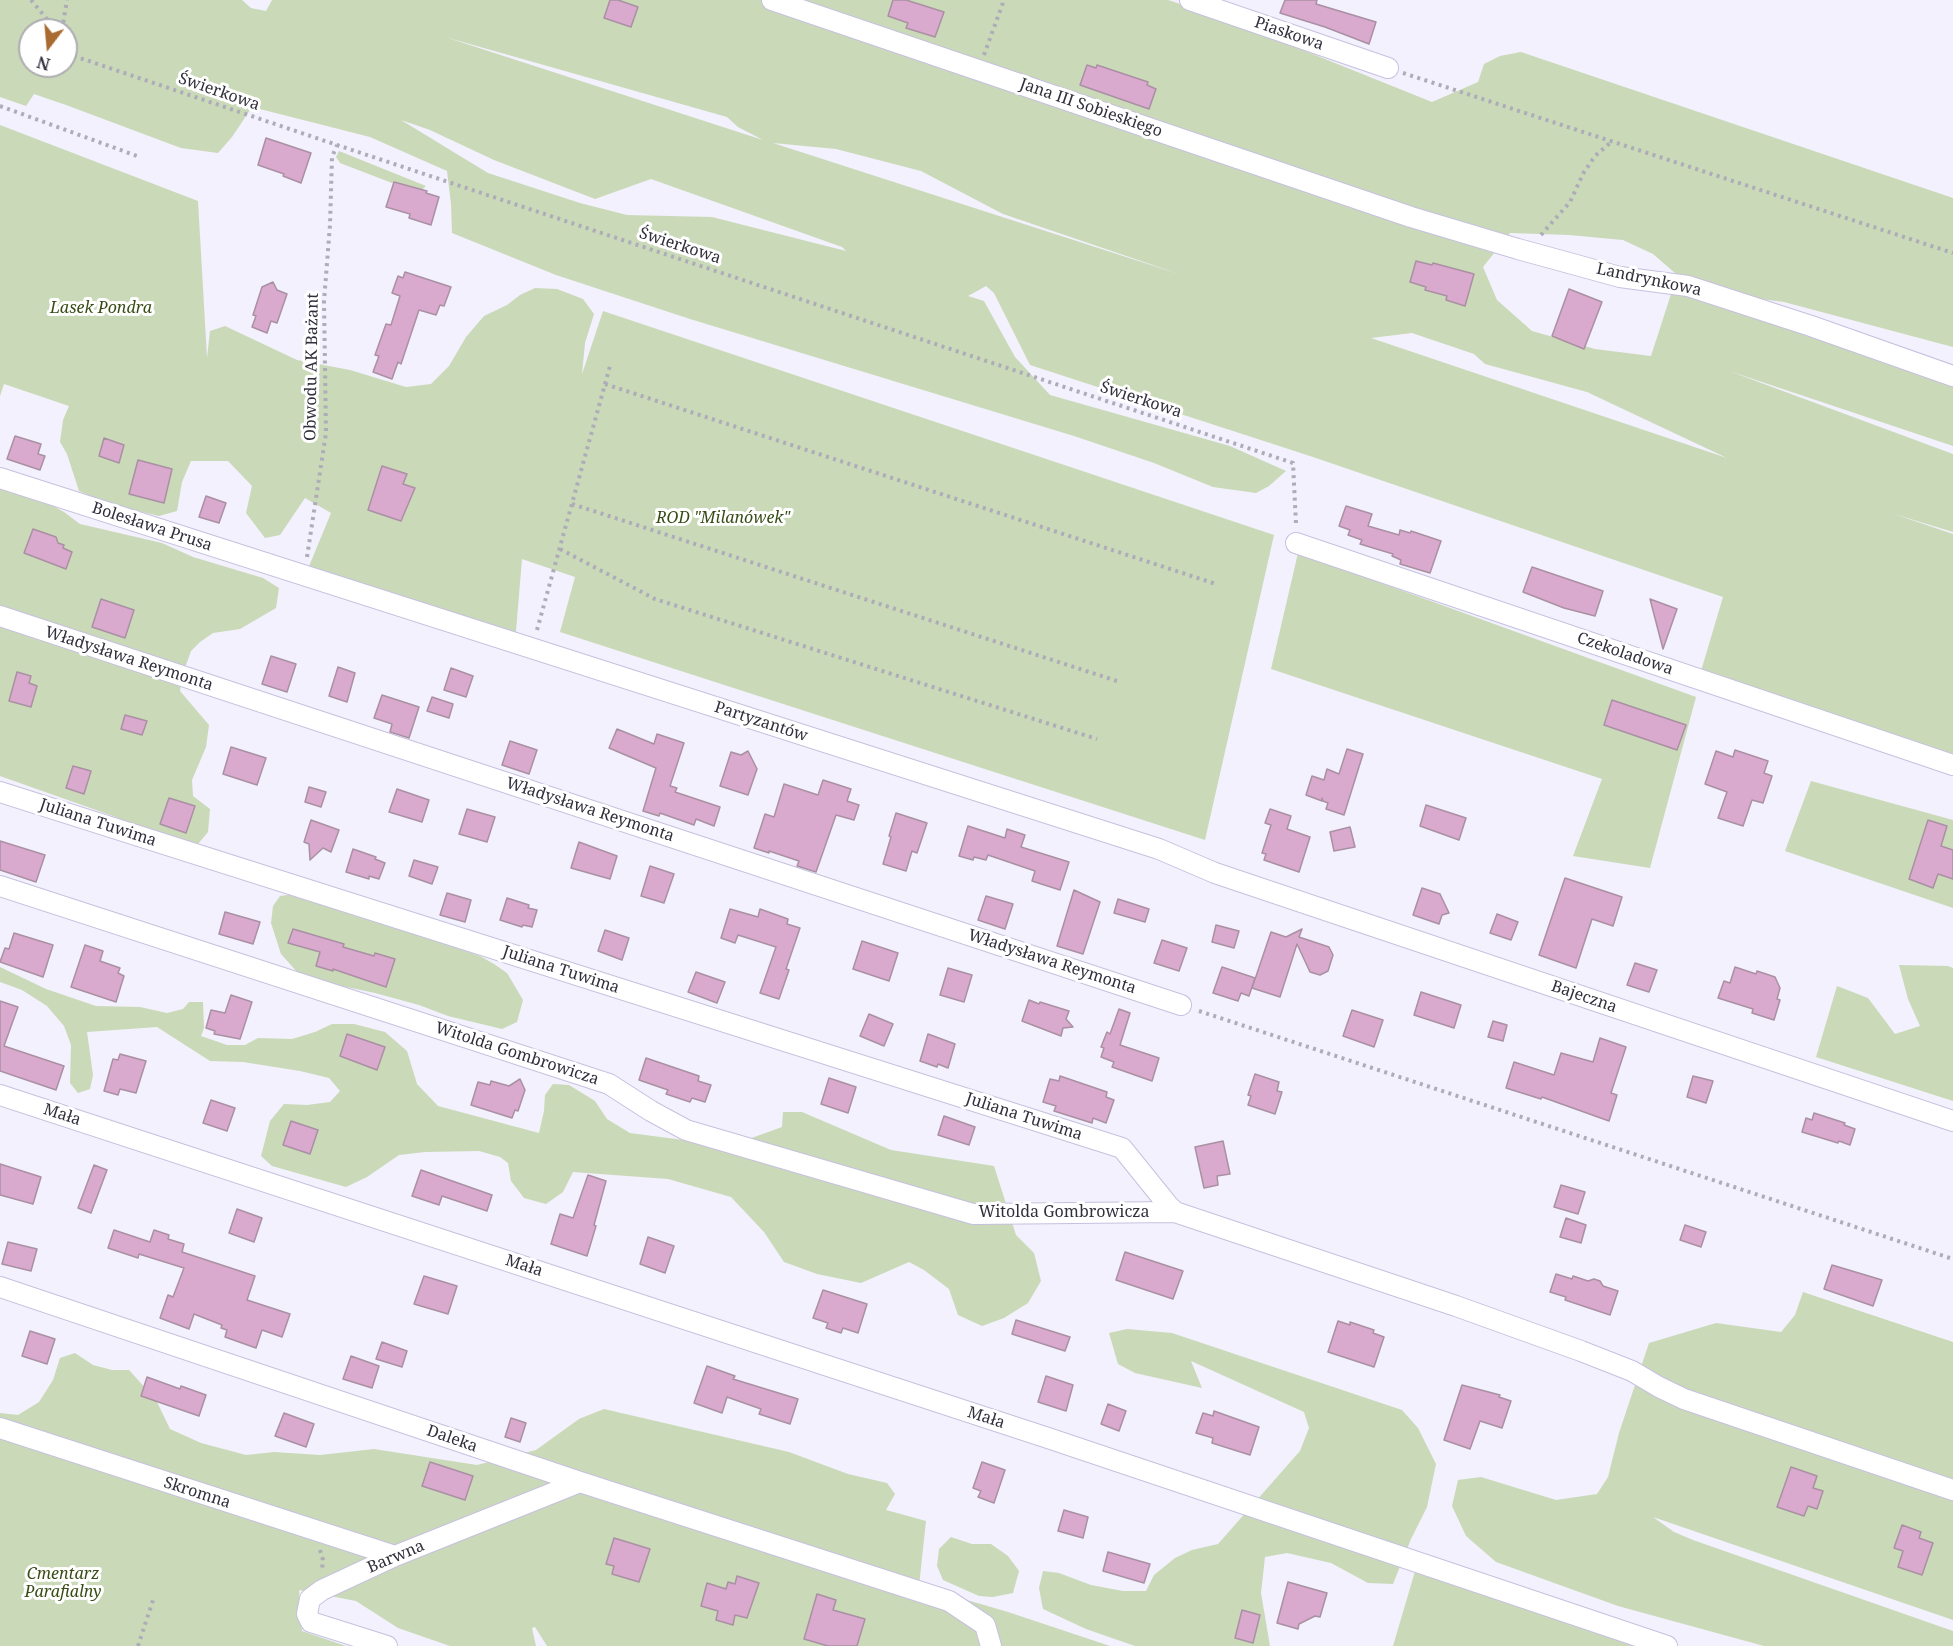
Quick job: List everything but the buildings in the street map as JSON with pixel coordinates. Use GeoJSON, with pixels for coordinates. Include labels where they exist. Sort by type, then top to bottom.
{"type":"FeatureCollection","features":[{"type":"Feature","properties":{"kind":"street","name":"Jana III Sobieskiego"},"geometry":{"type":"LineString","coordinates":[[772,0],[1411,217]]}},
{"type":"Feature","properties":{"kind":"street","name":"Piaskowa"},"geometry":{"type":"LineString","coordinates":[[1190,0],[1388,68]]}},
{"type":"Feature","properties":{"kind":"street","name":"Landrynkowa"},"geometry":{"type":"LineString","coordinates":[[1411,217],[1620,277],[1688,286],[1953,376]]}},
{"type":"Feature","properties":{"kind":"street","name":"Bolesława Prusa"},"geometry":{"type":"LineString","coordinates":[[0,478],[305,576]]}},
{"type":"Feature","properties":{"kind":"street","name":"Czekoladowa"},"geometry":{"type":"LineString","coordinates":[[1296,543],[1953,765]]}},
{"type":"Feature","properties":{"kind":"street","name":"Partyzantów"},"geometry":{"type":"LineString","coordinates":[[305,576],[1159,849],[1215,873]]}},
{"type":"Feature","properties":{"kind":"street","name":"Władysława Reymonta"},"geometry":{"type":"LineString","coordinates":[[0,616],[1180,1005]]}},
{"type":"Feature","properties":{"kind":"street","name":"Juliana Tuwima"},"geometry":{"type":"LineString","coordinates":[[0,792],[1122,1148],[1175,1212]]}},
{"type":"Feature","properties":{"kind":"street","name":"Bajeczna"},"geometry":{"type":"LineString","coordinates":[[1215,873],[1953,1121]]}},
{"type":"Feature","properties":{"kind":"street","name":"Witolda Gombrowicza"},"geometry":{"type":"LineString","coordinates":[[0,886],[609,1084],[686,1130],[973,1214],[1175,1212]]}},
{"type":"Feature","properties":{"kind":"street","name":"Mała"},"geometry":{"type":"LineString","coordinates":[[0,1095],[1048,1438],[1667,1646]]}},
{"type":"Feature","properties":{"kind":"street"},"geometry":{"type":"LineString","coordinates":[[1175,1212],[1487,1317],[1632,1371],[1684,1399],[1953,1490]]}},
{"type":"Feature","properties":{"kind":"street","name":"Daleka"},"geometry":{"type":"LineString","coordinates":[[0,1287],[580,1482],[949,1601],[985,1625],[991,1646]]}},
{"type":"Feature","properties":{"kind":"street","name":"Skromna"},"geometry":{"type":"LineString","coordinates":[[0,1428],[395,1556]]}},
{"type":"Feature","properties":{"kind":"street","name":"Barwna"},"geometry":{"type":"LineString","coordinates":[[322,1590],[395,1556],[580,1482]]}},
{"type":"Feature","properties":{"kind":"street"},"geometry":{"type":"LineString","coordinates":[[322,1590],[310,1599],[307,1614],[311,1622],[387,1646]]}},
{"type":"Feature","properties":{"kind":"path"},"geometry":{"type":"LineString","coordinates":[[31,0],[46,18]]}},
{"type":"Feature","properties":{"kind":"path"},"geometry":{"type":"LineString","coordinates":[[64,18],[67,0]]}},
{"type":"Feature","properties":{"kind":"path"},"geometry":{"type":"LineString","coordinates":[[979,70],[1004,0]]}},
{"type":"Feature","properties":{"kind":"path","name":"Świerkowa"},"geometry":{"type":"LineString","coordinates":[[78,57],[1293,463],[1296,543]]}},
{"type":"Feature","properties":{"kind":"path"},"geometry":{"type":"LineString","coordinates":[[1388,68],[1953,253]]}},
{"type":"Feature","properties":{"kind":"path"},"geometry":{"type":"LineString","coordinates":[[0,106],[137,156]]}},
{"type":"Feature","properties":{"kind":"path"},"geometry":{"type":"LineString","coordinates":[[1518,249],[1543,234],[1570,202],[1584,172],[1595,156],[1612,141]]}},
{"type":"Feature","properties":{"kind":"path","name":"Obwodu AK Bażant"},"geometry":{"type":"LineString","coordinates":[[305,576],[326,433],[324,301],[332,157],[336,145]]}},
{"type":"Feature","properties":{"kind":"path"},"geometry":{"type":"LineString","coordinates":[[532,649],[610,366]]}},
{"type":"Feature","properties":{"kind":"path"},"geometry":{"type":"LineString","coordinates":[[605,384],[1216,584]]}},
{"type":"Feature","properties":{"kind":"path"},"geometry":{"type":"LineString","coordinates":[[572,504],[1117,681]]}},
{"type":"Feature","properties":{"kind":"path"},"geometry":{"type":"LineString","coordinates":[[560,549],[655,599],[1097,739]]}},
{"type":"Feature","properties":{"kind":"path"},"geometry":{"type":"LineString","coordinates":[[1180,1005],[1953,1259]]}},
{"type":"Feature","properties":{"kind":"path"},"geometry":{"type":"LineString","coordinates":[[293,1524],[320,1550],[323,1560],[322,1590]]}},
{"type":"Feature","properties":{"kind":"path"},"geometry":{"type":"LineString","coordinates":[[138,1646],[154,1597]]}},
{"type":"Feature","properties":{"kind":"green space"},"geometry":{"type":"Polygon","coordinates":[[[0,0],[242,0],[251,8],[266,11],[272,0],[1168,0],[1223,18],[1432,102],[1478,82],[1484,64],[1500,56],[1521,52],[1953,198],[1953,347],[1784,302],[1722,294],[1682,279],[1653,254],[1623,240],[1510,233],[1483,267],[1497,300],[1532,331],[1595,349],[1651,356],[1672,291],[1836,342],[1953,383],[1953,446],[1729,371],[1953,454],[1953,532],[1894,514],[1953,534],[1953,758],[1701,671],[1723,597],[1313,457],[1030,365],[994,293],[986,286],[968,296],[984,301],[1015,357],[1050,395],[1230,446],[1286,471],[1269,486],[1256,493],[1213,487],[1154,463],[1074,436],[690,319],[556,275],[452,233],[447,171],[370,137],[252,107],[218,153],[181,148],[34,94],[26,106],[0,97],[0,0]],[[445,37],[763,140],[738,127],[727,117],[445,37]],[[401,120],[488,173],[580,203],[627,215],[712,217],[846,251],[842,247],[651,179],[595,199],[494,160],[430,130],[401,120]],[[773,143],[1182,275],[1003,214],[921,171],[836,149],[773,143]],[[1412,333],[1371,338],[1727,458],[1587,392],[1485,364],[1474,354],[1412,333]]]}},
{"type":"Feature","properties":{"kind":"green space","name":"ROD \"Milanówek\""},"geometry":{"type":"Polygon","coordinates":[[[0,125],[198,201],[207,358],[210,331],[225,326],[297,360],[350,370],[406,387],[431,384],[449,366],[466,337],[484,316],[535,288],[557,289],[583,299],[594,314],[585,343],[582,374],[603,311],[1274,535],[1205,840],[560,632],[575,577],[522,559],[515,643],[305,576],[331,513],[305,498],[280,535],[265,538],[246,513],[252,486],[228,461],[191,461],[182,482],[177,511],[159,516],[109,504],[79,491],[67,454],[60,442],[63,420],[69,406],[4,384],[0,396],[0,125]]]}},
{"type":"Feature","properties":{"kind":"green space"},"geometry":{"type":"Polygon","coordinates":[[[339,151],[426,186],[418,193],[340,163],[336,157],[339,151]]]}},
{"type":"Feature","properties":{"kind":"green space"},"geometry":{"type":"Polygon","coordinates":[[[0,484],[39,498],[80,524],[162,543],[193,557],[263,578],[279,588],[276,608],[240,629],[213,633],[200,642],[191,651],[182,676],[180,691],[209,725],[206,747],[192,780],[193,796],[210,809],[208,832],[198,844],[185,845],[113,816],[0,776],[0,484]]]}},
{"type":"Feature","properties":{"kind":"green space"},"geometry":{"type":"Polygon","coordinates":[[[1298,553],[1696,697],[1650,868],[1573,856],[1602,779],[1271,669],[1298,553]]]}},
{"type":"Feature","properties":{"kind":"green space"},"geometry":{"type":"Polygon","coordinates":[[[1811,781],[1953,820],[1953,908],[1785,851],[1811,781]]]}},
{"type":"Feature","properties":{"kind":"green space"},"geometry":{"type":"Polygon","coordinates":[[[304,895],[354,915],[480,956],[494,964],[507,973],[523,1000],[517,1022],[502,1029],[298,973],[281,954],[271,923],[273,906],[280,896],[304,895]]]}},
{"type":"Feature","properties":{"kind":"green space"},"geometry":{"type":"Polygon","coordinates":[[[1899,965],[1953,968],[1953,1101],[1816,1057],[1837,986],[1868,998],[1895,1034],[1920,1026],[1908,999],[1899,965]]]}},
{"type":"Feature","properties":{"kind":"green space"},"geometry":{"type":"Polygon","coordinates":[[[0,967],[46,989],[96,1006],[140,1007],[167,1013],[183,1009],[189,1002],[203,1002],[204,1028],[201,1036],[227,1045],[245,1045],[258,1038],[292,1039],[332,1024],[354,1024],[385,1032],[407,1051],[417,1084],[438,1106],[539,1133],[545,1095],[553,1084],[569,1085],[595,1101],[607,1119],[630,1133],[714,1144],[735,1144],[782,1127],[783,1112],[802,1112],[891,1150],[994,1166],[1016,1235],[1034,1253],[1041,1281],[1028,1303],[1004,1318],[982,1326],[958,1315],[949,1289],[909,1262],[861,1283],[817,1274],[784,1262],[764,1232],[731,1197],[668,1179],[573,1172],[563,1192],[546,1204],[524,1198],[511,1181],[508,1163],[500,1157],[479,1151],[399,1155],[367,1177],[346,1187],[272,1166],[261,1156],[270,1121],[284,1104],[307,1105],[330,1102],[340,1091],[329,1078],[243,1062],[210,1061],[157,1027],[87,1032],[93,1075],[90,1089],[78,1093],[70,1083],[71,1045],[64,1026],[47,1006],[22,990],[0,982],[0,967]]]}},
{"type":"Feature","properties":{"kind":"green space"},"geometry":{"type":"Polygon","coordinates":[[[1803,1292],[1953,1342],[1953,1620],[1653,1517],[1674,1532],[1693,1540],[1953,1631],[1953,1646],[1764,1646],[1618,1606],[1496,1562],[1466,1536],[1452,1506],[1458,1480],[1481,1477],[1556,1500],[1597,1494],[1608,1477],[1619,1433],[1649,1343],[1716,1323],[1781,1332],[1795,1315],[1803,1292]]]}},
{"type":"Feature","properties":{"kind":"green space"},"geometry":{"type":"Polygon","coordinates":[[[1127,1329],[1172,1333],[1402,1410],[1418,1428],[1436,1464],[1427,1507],[1393,1584],[1368,1583],[1331,1563],[1287,1553],[1265,1557],[1261,1593],[1270,1646],[1135,1646],[1086,1629],[1043,1609],[1039,1588],[1043,1571],[1059,1573],[1091,1585],[1123,1591],[1146,1591],[1154,1575],[1175,1558],[1192,1550],[1218,1544],[1300,1451],[1309,1428],[1304,1412],[1191,1361],[1202,1388],[1135,1373],[1118,1364],[1109,1333],[1127,1329]]]}},
{"type":"Feature","properties":{"kind":"green space","name":"Cmentarz Parafialny"},"geometry":{"type":"Polygon","coordinates":[[[75,1353],[93,1365],[112,1370],[129,1370],[156,1400],[170,1429],[201,1443],[246,1455],[274,1452],[320,1455],[374,1449],[477,1465],[536,1450],[579,1419],[604,1409],[789,1452],[848,1474],[887,1483],[895,1494],[886,1510],[926,1521],[919,1586],[1008,1612],[1110,1646],[547,1646],[535,1627],[532,1628],[536,1646],[450,1646],[398,1628],[356,1601],[299,1590],[302,1631],[346,1646],[0,1646],[0,1413],[18,1415],[39,1402],[53,1380],[60,1358],[75,1353]]]}},
{"type":"Feature","properties":{"kind":"green space"},"geometry":{"type":"Polygon","coordinates":[[[951,1537],[972,1544],[991,1544],[1008,1556],[1019,1571],[1013,1593],[993,1597],[979,1596],[943,1580],[937,1566],[939,1549],[951,1537]]]}},
{"type":"Feature","properties":{"kind":"green space"},"geometry":{"type":"Polygon","coordinates":[[[1416,1568],[1637,1646],[1393,1646],[1416,1568]]]}},
{"type":"Feature","properties":{"kind":"park label","name":"Lasek Pondra"},"geometry":{"type":"Point","coordinates":[101,308]}}]}
